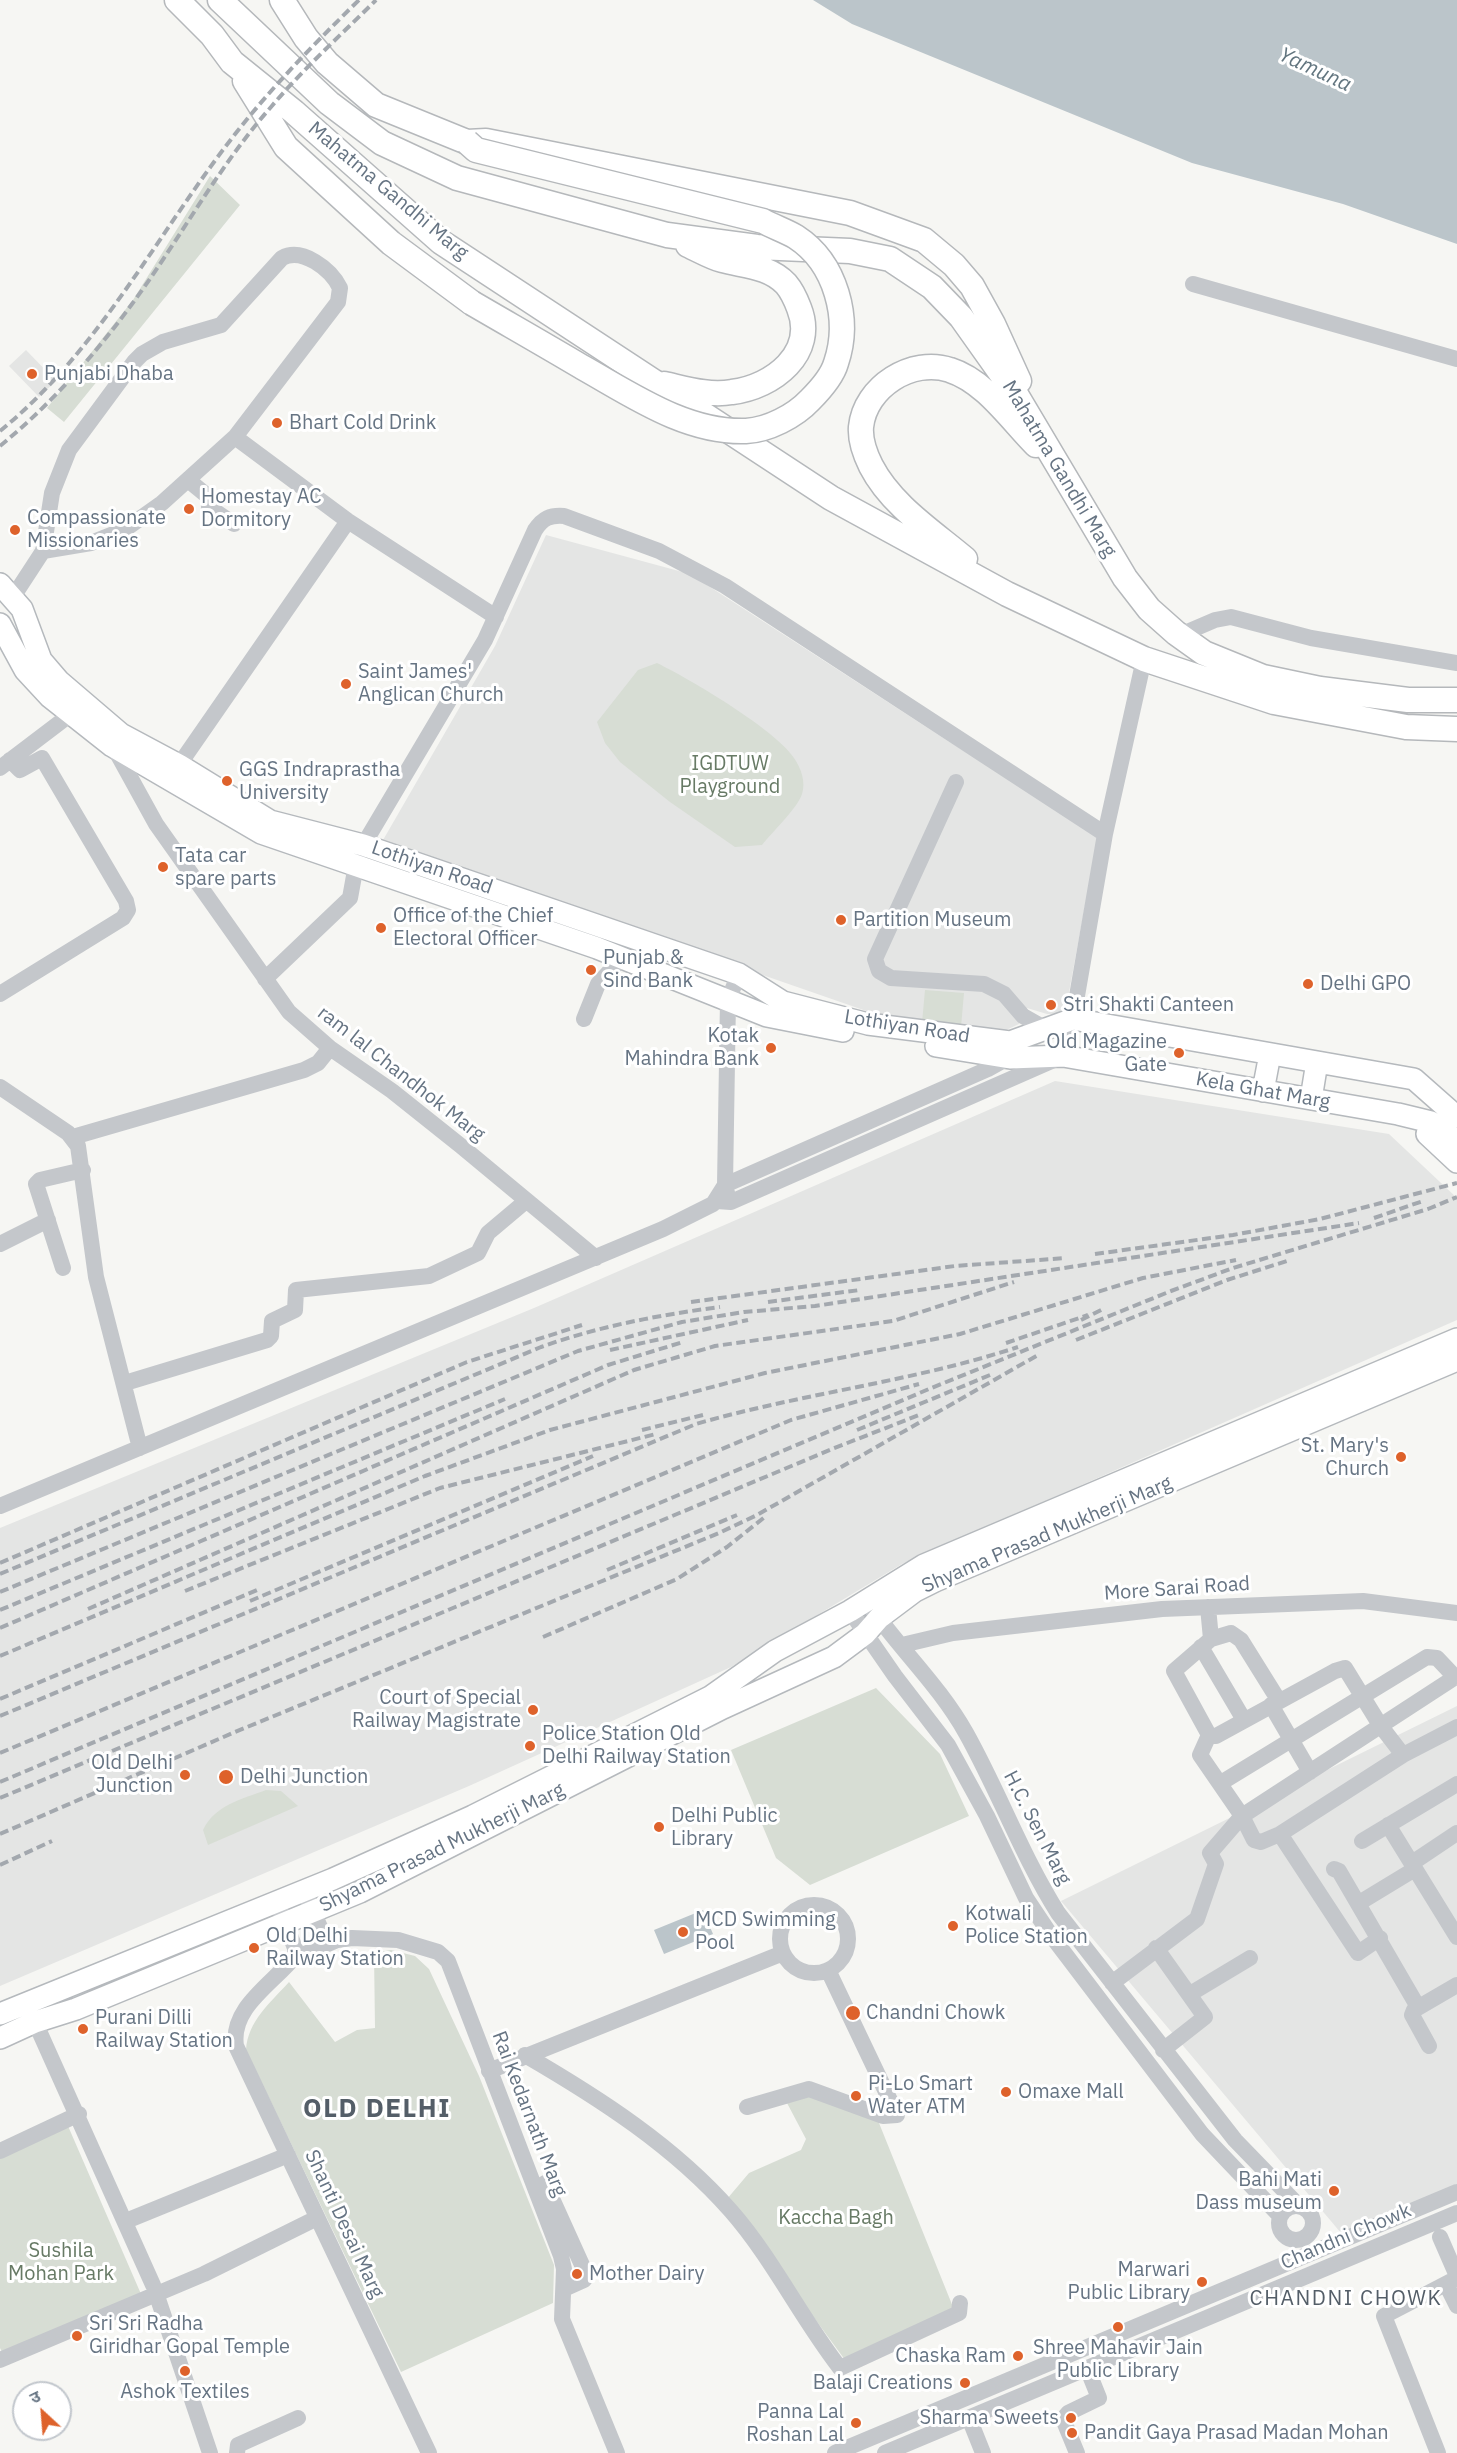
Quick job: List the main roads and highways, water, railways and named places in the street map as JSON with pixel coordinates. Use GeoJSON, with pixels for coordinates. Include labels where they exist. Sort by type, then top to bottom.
{"type":"FeatureCollection","features":[{"type":"Feature","properties":{"kind":"highway","name":"Mahatma Gandhi Marg"},"geometry":{"type":"LineString","coordinates":[[177,0],[212,35],[232,62],[294,112],[441,242],[831,498],[1007,594],[1144,659],[1274,702],[1406,727],[1457,729]]}},
{"type":"Feature","properties":{"kind":"highway","name":"Mahatma Gandhi Marg"},"geometry":{"type":"LineString","coordinates":[[220,0],[329,104],[382,143],[457,178],[667,235],[757,247],[850,251],[890,259],[932,287],[961,317],[1015,393],[1125,578],[1149,609],[1180,635],[1204,653],[1263,677],[1320,689],[1408,700],[1457,700]]}},
{"type":"Feature","properties":{"kind":"highway"},"geometry":{"type":"LineString","coordinates":[[232,62],[286,147],[391,243],[471,303],[633,396],[683,420],[715,429],[747,431],[775,424],[802,408],[822,388],[836,365],[842,338],[842,307],[833,282],[818,258],[797,238],[763,221],[476,150],[467,142],[376,105],[350,85],[306,38],[282,0]]}},
{"type":"Feature","properties":{"kind":"highway"},"geometry":{"type":"LineString","coordinates":[[467,142],[486,141],[850,213],[924,240],[954,265],[972,286],[993,324],[1061,470]]}},
{"type":"Feature","properties":{"kind":"highway","name":"Mahatma Gandhi Marg"},"geometry":{"type":"LineString","coordinates":[[648,380],[706,394],[735,392],[768,380],[786,368],[798,352],[802,337],[801,313],[793,293],[778,278],[757,267],[720,259],[667,235]]}},
{"type":"Feature","properties":{"kind":"highway"},"geometry":{"type":"LineString","coordinates":[[1007,594],[904,508],[878,478],[862,442],[861,425],[867,406],[876,393],[902,373],[932,367],[949,369],[966,376],[985,392],[1061,470]]}},
{"type":"Feature","properties":{"kind":"main road","name":"Lothiyan Road"},"geometry":{"type":"LineString","coordinates":[[6,590],[22,609],[41,660],[59,681],[121,734],[178,765],[270,821],[363,845],[739,974],[783,1002],[868,1024],[1010,1042],[1046,1029],[1074,1012]]}},
{"type":"Feature","properties":{"kind":"main road","name":"Lothiyan Road"},"geometry":{"type":"LineString","coordinates":[[0,624],[25,670],[50,698],[112,746],[261,833],[622,958],[767,1016],[1010,1058],[1063,1056]]}},
{"type":"Feature","properties":{"kind":"main road","name":"Kela Ghat Marg"},"geometry":{"type":"LineString","coordinates":[[1074,1012],[1414,1080],[1457,1116]]}},
{"type":"Feature","properties":{"kind":"main road"},"geometry":{"type":"LineString","coordinates":[[1263,1091],[1270,1053]]}},
{"type":"Feature","properties":{"kind":"main road","name":"Kela Ghat Marg"},"geometry":{"type":"LineString","coordinates":[[1063,1056],[1398,1114],[1431,1122],[1457,1141]]}},
{"type":"Feature","properties":{"kind":"main road"},"geometry":{"type":"LineString","coordinates":[[1311,1099],[1317,1062]]}},
{"type":"Feature","properties":{"kind":"main road"},"geometry":{"type":"LineString","coordinates":[[1414,1080],[1457,1095]]}},
{"type":"Feature","properties":{"kind":"main road"},"geometry":{"type":"LineString","coordinates":[[1398,1114],[1426,1132],[1457,1162]]}},
{"type":"Feature","properties":{"kind":"main road","name":"Shyama Prasad Mukherji Marg"},"geometry":{"type":"LineString","coordinates":[[0,2014],[304,1891],[473,1816],[710,1697],[775,1651],[858,1606],[924,1565],[1457,1339]]}},
{"type":"Feature","properties":{"kind":"main road","name":"Shyama Prasad Mukherji Marg"},"geometry":{"type":"LineString","coordinates":[[0,2038],[360,1892],[723,1708],[834,1657],[865,1634],[879,1618],[935,1581],[1457,1360]]}},
{"type":"Feature","properties":{"kind":"water","name":"Yamuna"},"geometry":{"type":"Polygon","coordinates":[[[813,0],[1457,0],[1457,244],[1343,204],[1192,163],[852,24],[813,0]]]}},
{"type":"Feature","properties":{"kind":"water","name":"MCD Swimming Pool"},"geometry":{"type":"Polygon","coordinates":[[[703,1910],[713,1934],[664,1954],[654,1930],[703,1910]]]}},
{"type":"Feature","properties":{"kind":"railway"},"geometry":{"type":"LineString","coordinates":[[0,431],[33,402],[90,338],[214,162],[265,97],[359,0]]}},
{"type":"Feature","properties":{"kind":"railway"},"geometry":{"type":"LineString","coordinates":[[0,446],[54,397],[87,361],[132,304],[216,179],[252,130],[296,79],[376,0]]}},
{"type":"Feature","properties":{"kind":"railway"},"geometry":{"type":"LineString","coordinates":[[1095,1254],[1233,1235],[1320,1219],[1457,1183]]}},
{"type":"Feature","properties":{"kind":"railway"},"geometry":{"type":"LineString","coordinates":[[0,1782],[929,1389],[1171,1291],[1233,1268],[1428,1209],[1457,1197]]}},
{"type":"Feature","properties":{"kind":"railway"},"geometry":{"type":"LineString","coordinates":[[1374,1218],[1423,1201]]}},
{"type":"Feature","properties":{"kind":"railway"},"geometry":{"type":"LineString","coordinates":[[0,1592],[578,1351],[682,1322],[744,1312],[815,1306],[1359,1223]]}},
{"type":"Feature","properties":{"kind":"railway"},"geometry":{"type":"LineString","coordinates":[[691,1302],[955,1266],[1066,1258]]}},
{"type":"Feature","properties":{"kind":"railway"},"geometry":{"type":"LineString","coordinates":[[0,1656],[425,1476],[550,1430],[765,1373],[960,1334],[1143,1278],[1236,1260]]}},
{"type":"Feature","properties":{"kind":"railway"},"geometry":{"type":"LineString","coordinates":[[1076,1340],[1227,1280],[1287,1261]]}},
{"type":"Feature","properties":{"kind":"railway"},"geometry":{"type":"LineString","coordinates":[[88,1609],[634,1370],[715,1346],[893,1321],[1014,1282]]}},
{"type":"Feature","properties":{"kind":"railway"},"geometry":{"type":"LineString","coordinates":[[768,1302],[860,1290]]}},
{"type":"Feature","properties":{"kind":"railway"},"geometry":{"type":"LineString","coordinates":[[0,1574],[541,1347],[630,1322],[720,1307]]}},
{"type":"Feature","properties":{"kind":"railway"},"geometry":{"type":"LineString","coordinates":[[1081,1320],[1105,1308]]}},
{"type":"Feature","properties":{"kind":"railway"},"geometry":{"type":"LineString","coordinates":[[1006,1343],[1088,1315]]}},
{"type":"Feature","properties":{"kind":"railway"},"geometry":{"type":"LineString","coordinates":[[610,1350],[748,1320]]}},
{"type":"Feature","properties":{"kind":"railway"},"geometry":{"type":"LineString","coordinates":[[0,1563],[467,1362],[582,1325]]}},
{"type":"Feature","properties":{"kind":"railway"},"geometry":{"type":"LineString","coordinates":[[0,1628],[608,1365],[683,1342]]}},
{"type":"Feature","properties":{"kind":"railway"},"geometry":{"type":"LineString","coordinates":[[0,1716],[696,1424],[736,1413],[898,1379],[1018,1347]]}},
{"type":"Feature","properties":{"kind":"railway"},"geometry":{"type":"LineString","coordinates":[[0,1834],[235,1732],[719,1533],[757,1515],[1038,1355]]}},
{"type":"Feature","properties":{"kind":"railway"},"geometry":{"type":"LineString","coordinates":[[857,1430],[990,1375]]}},
{"type":"Feature","properties":{"kind":"railway"},"geometry":{"type":"LineString","coordinates":[[0,1753],[791,1420],[919,1384]]}},
{"type":"Feature","properties":{"kind":"railway"},"geometry":{"type":"LineString","coordinates":[[0,1610],[505,1399]]}},
{"type":"Feature","properties":{"kind":"railway"},"geometry":{"type":"LineString","coordinates":[[642,1430],[703,1415]]}},
{"type":"Feature","properties":{"kind":"railway"},"geometry":{"type":"LineString","coordinates":[[0,1798],[832,1449],[919,1415]]}},
{"type":"Feature","properties":{"kind":"railway"},"geometry":{"type":"LineString","coordinates":[[185,1591],[440,1488],[656,1434]]}},
{"type":"Feature","properties":{"kind":"railway"},"geometry":{"type":"LineString","coordinates":[[250,1601],[593,1456]]}},
{"type":"Feature","properties":{"kind":"railway"},"geometry":{"type":"LineString","coordinates":[[607,1570],[737,1515]]}},
{"type":"Feature","properties":{"kind":"railway"},"geometry":{"type":"LineString","coordinates":[[543,1637],[677,1579],[727,1547],[766,1516]]}},
{"type":"Feature","properties":{"kind":"railway"},"geometry":{"type":"LineString","coordinates":[[0,1699],[257,1590]]}},
{"type":"Feature","properties":{"kind":"railway"},"geometry":{"type":"LineString","coordinates":[[0,1865],[52,1841]]}},
{"type":"Feature","properties":{"kind":"place","name":"Punjabi Dhaba"},"geometry":{"type":"Point","coordinates":[32,374]}},
{"type":"Feature","properties":{"kind":"place","name":"Bhart Cold Drink"},"geometry":{"type":"Point","coordinates":[277,423]}},
{"type":"Feature","properties":{"kind":"place","name":"Homestay AC Dormitory"},"geometry":{"type":"Point","coordinates":[189,509]}},
{"type":"Feature","properties":{"kind":"place","name":"Compassionate Missionaries"},"geometry":{"type":"Point","coordinates":[15,530]}},
{"type":"Feature","properties":{"kind":"place","name":"Saint James' Anglican Church"},"geometry":{"type":"Point","coordinates":[346,684]}},
{"type":"Feature","properties":{"kind":"place","name":"GGS Indraprastha University"},"geometry":{"type":"Point","coordinates":[227,781]}},
{"type":"Feature","properties":{"kind":"place","name":"Tata car spare parts"},"geometry":{"type":"Point","coordinates":[163,867]}},
{"type":"Feature","properties":{"kind":"place","name":"Partition Museum"},"geometry":{"type":"Point","coordinates":[841,920]}},
{"type":"Feature","properties":{"kind":"place","name":"Office of the Chief Electoral Officer"},"geometry":{"type":"Point","coordinates":[381,928]}},
{"type":"Feature","properties":{"kind":"place","name":"Punjab & Sind Bank"},"geometry":{"type":"Point","coordinates":[591,970]}},
{"type":"Feature","properties":{"kind":"place","name":"Delhi GPO"},"geometry":{"type":"Point","coordinates":[1308,984]}},
{"type":"Feature","properties":{"kind":"place","name":"Stri Shakti Canteen"},"geometry":{"type":"Point","coordinates":[1051,1005]}},
{"type":"Feature","properties":{"kind":"place","name":"Kotak Mahindra Bank"},"geometry":{"type":"Point","coordinates":[771,1048]}},
{"type":"Feature","properties":{"kind":"place","name":"Old Magazine Gate"},"geometry":{"type":"Point","coordinates":[1179,1053]}},
{"type":"Feature","properties":{"kind":"place","name":"St. Mary's Church"},"geometry":{"type":"Point","coordinates":[1401,1457]}},
{"type":"Feature","properties":{"kind":"place","name":"Court of Special Railway Magistrate"},"geometry":{"type":"Point","coordinates":[533,1710]}},
{"type":"Feature","properties":{"kind":"place","name":"Police Station Old Delhi Railway Station"},"geometry":{"type":"Point","coordinates":[530,1746]}},
{"type":"Feature","properties":{"kind":"place","name":"Old Delhi Junction"},"geometry":{"type":"Point","coordinates":[185,1775]}},
{"type":"Feature","properties":{"kind":"place","name":"Delhi Junction"},"geometry":{"type":"Point","coordinates":[226,1777]}},
{"type":"Feature","properties":{"kind":"place","name":"Delhi Public Library"},"geometry":{"type":"Point","coordinates":[659,1827]}},
{"type":"Feature","properties":{"kind":"place","name":"Kotwali Police Station"},"geometry":{"type":"Point","coordinates":[953,1926]}},
{"type":"Feature","properties":{"kind":"place","name":"MCD Swimming Pool"},"geometry":{"type":"Point","coordinates":[683,1932]}},
{"type":"Feature","properties":{"kind":"place","name":"Old Delhi Railway Station"},"geometry":{"type":"Point","coordinates":[254,1948]}},
{"type":"Feature","properties":{"kind":"place","name":"Chandni Chowk"},"geometry":{"type":"Point","coordinates":[853,2013]}},
{"type":"Feature","properties":{"kind":"place","name":"Purani Dilli Railway Station"},"geometry":{"type":"Point","coordinates":[83,2029]}},
{"type":"Feature","properties":{"kind":"place","name":"Omaxe Mall"},"geometry":{"type":"Point","coordinates":[1006,2092]}},
{"type":"Feature","properties":{"kind":"place","name":"Pi-Lo Smart Water ATM"},"geometry":{"type":"Point","coordinates":[856,2096]}},
{"type":"Feature","properties":{"kind":"place","name":"Bahi Mati Dass museum"},"geometry":{"type":"Point","coordinates":[1334,2191]}},
{"type":"Feature","properties":{"kind":"place","name":"Mother Dairy"},"geometry":{"type":"Point","coordinates":[577,2274]}},
{"type":"Feature","properties":{"kind":"place","name":"Marwari Public Library"},"geometry":{"type":"Point","coordinates":[1202,2282]}},
{"type":"Feature","properties":{"kind":"place","name":"Shree Mahavir Jain Public Library"},"geometry":{"type":"Point","coordinates":[1118,2327]}},
{"type":"Feature","properties":{"kind":"place","name":"Sri Sri Radha Giridhar Gopal Temple"},"geometry":{"type":"Point","coordinates":[77,2336]}},
{"type":"Feature","properties":{"kind":"place","name":"Chaska Ram"},"geometry":{"type":"Point","coordinates":[1018,2356]}},
{"type":"Feature","properties":{"kind":"place","name":"Ashok Textiles"},"geometry":{"type":"Point","coordinates":[185,2371]}},
{"type":"Feature","properties":{"kind":"place","name":"Balaji Creations"},"geometry":{"type":"Point","coordinates":[965,2383]}},
{"type":"Feature","properties":{"kind":"place","name":"Sharma Sweets"},"geometry":{"type":"Point","coordinates":[1071,2418]}},
{"type":"Feature","properties":{"kind":"place","name":"Panna Lal Roshan Lal"},"geometry":{"type":"Point","coordinates":[856,2423]}},
{"type":"Feature","properties":{"kind":"place","name":"Pandit Gaya Prasad Madan Mohan"},"geometry":{"type":"Point","coordinates":[1072,2433]}},
{"type":"Feature","properties":{"kind":"district","name":"OLD DELHI"},"geometry":{"type":"Point","coordinates":[377,2109]}},
{"type":"Feature","properties":{"kind":"district","name":"CHANDNI CHOWK"},"geometry":{"type":"Point","coordinates":[1346,2299]}},
{"type":"Feature","properties":{"kind":"park label","name":"IGDTUW Playground"},"geometry":{"type":"Point","coordinates":[730,776]}},
{"type":"Feature","properties":{"kind":"park label","name":"Kaccha Bagh"},"geometry":{"type":"Point","coordinates":[836,2218]}},
{"type":"Feature","properties":{"kind":"park label","name":"Sushila Mohan Park"},"geometry":{"type":"Point","coordinates":[61,2262]}}]}
